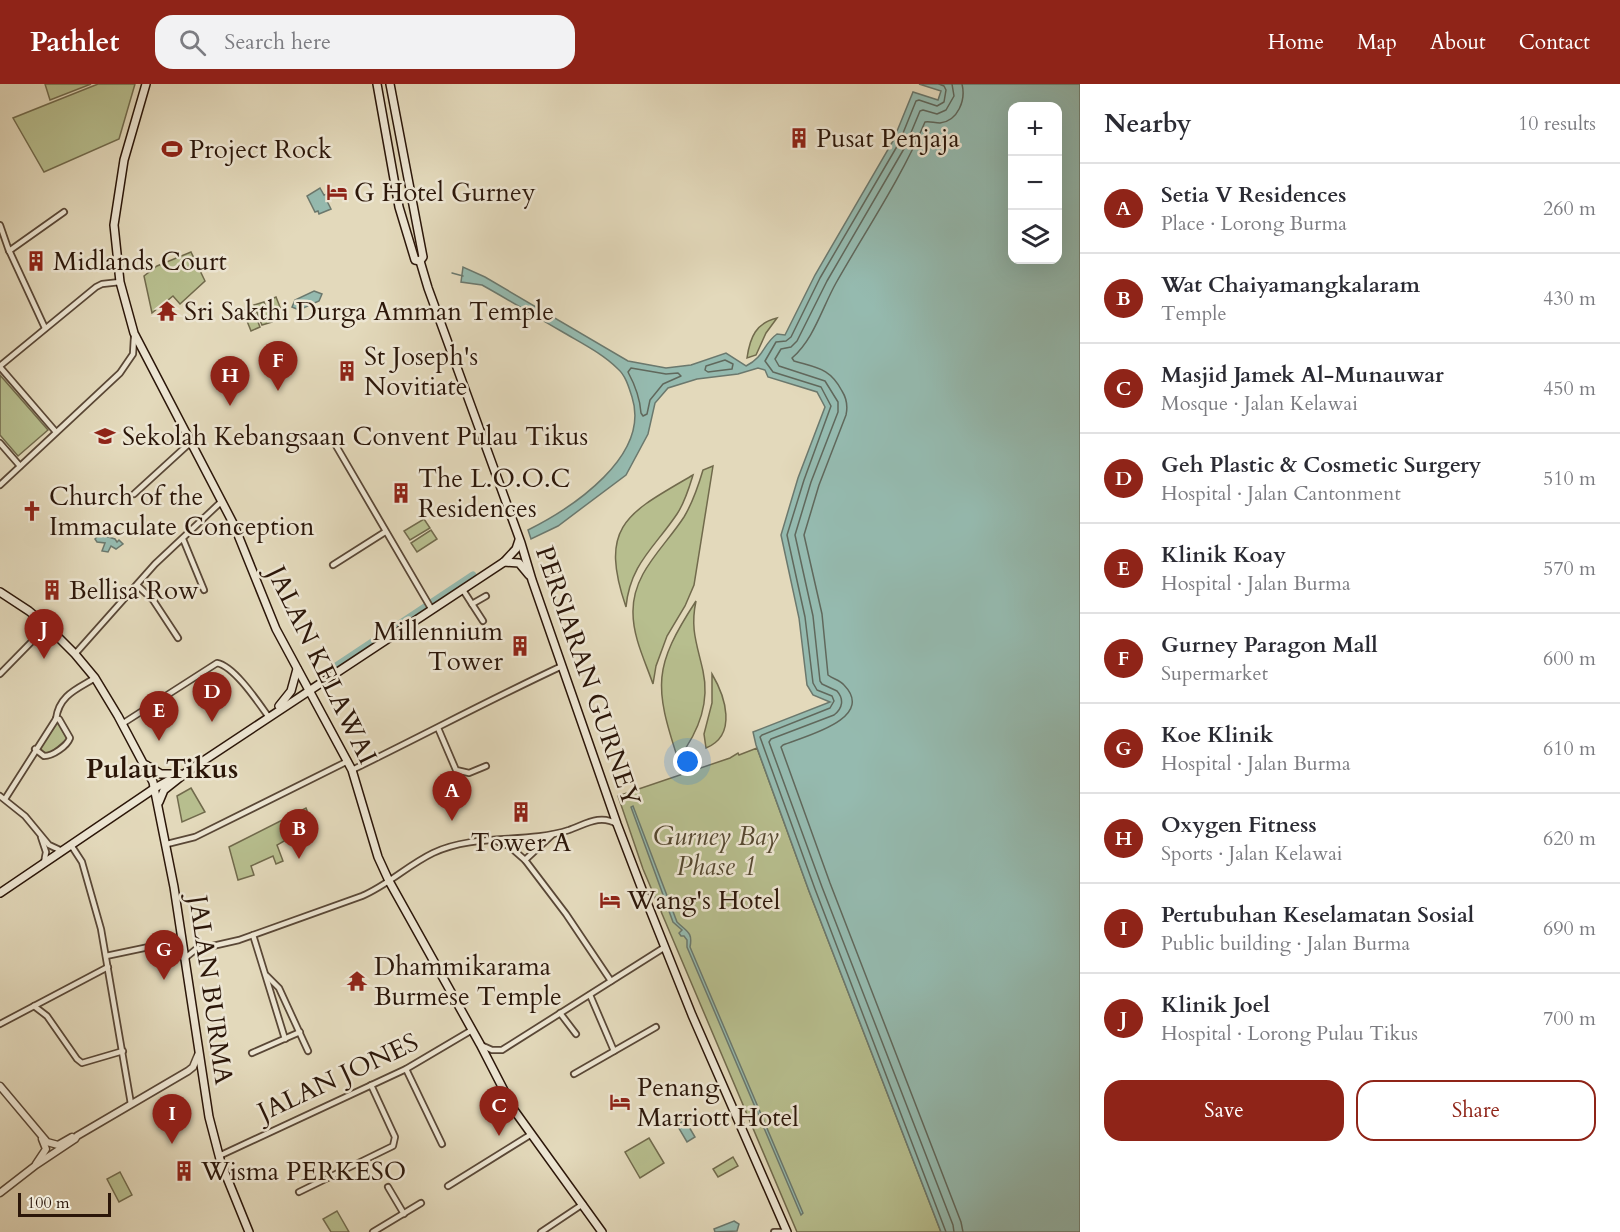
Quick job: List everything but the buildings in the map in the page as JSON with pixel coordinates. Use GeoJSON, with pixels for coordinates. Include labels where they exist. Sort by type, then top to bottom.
{"type":"FeatureCollection","features":[{"type":"Feature","properties":{"kind":"main road","name":"JALAN KELAWAI"},"geometry":{"type":"LineString","coordinates":[[146,84],[127,149],[114,225],[120,282],[134,333],[222,501],[243,546],[269,614],[348,761],[378,857],[389,881],[514,1110],[602,1232]]}},
{"type":"Feature","properties":{"kind":"main road","name":"PERSIARAN GURNEY"},"geometry":{"type":"LineString","coordinates":[[377,84],[399,207],[415,260],[420,261]]}},
{"type":"Feature","properties":{"kind":"main road","name":"PERSIARAN GURNEY"},"geometry":{"type":"LineString","coordinates":[[390,84],[423,257],[420,261],[428,288],[530,570],[616,824],[695,1023],[787,1232]]}},
{"type":"Feature","properties":{"kind":"main road"},"geometry":{"type":"LineString","coordinates":[[399,207],[412,205]]}},
{"type":"Feature","properties":{"kind":"main road"},"geometry":{"type":"LineString","coordinates":[[159,802],[164,790],[188,771],[271,714],[310,691],[429,606],[463,590],[504,562],[516,549],[519,540]]}},
{"type":"Feature","properties":{"kind":"main road"},"geometry":{"type":"LineString","coordinates":[[504,562],[519,563],[532,580]]}},
{"type":"Feature","properties":{"kind":"main road","name":"JALAN BURMA"},"geometry":{"type":"LineString","coordinates":[[0,592],[28,610],[47,626],[95,678],[144,764],[155,788],[182,940],[209,1117],[219,1156],[249,1232]]}},
{"type":"Feature","properties":{"kind":"main road"},"geometry":{"type":"LineString","coordinates":[[271,714],[291,692],[297,669]]}},
{"type":"Feature","properties":{"kind":"main road"},"geometry":{"type":"LineString","coordinates":[[144,764],[161,774],[178,774]]}},
{"type":"Feature","properties":{"kind":"main road"},"geometry":{"type":"LineString","coordinates":[[0,892],[155,788],[178,774],[188,771]]}},
{"type":"Feature","properties":{"kind":"street"},"geometry":{"type":"LineString","coordinates":[[0,252],[64,212]]}},
{"type":"Feature","properties":{"kind":"street"},"geometry":{"type":"LineString","coordinates":[[0,225],[8,249],[45,328]]}},
{"type":"Feature","properties":{"kind":"street"},"geometry":{"type":"LineString","coordinates":[[56,432],[0,366],[96,287],[120,282]]}},
{"type":"Feature","properties":{"kind":"street"},"geometry":{"type":"LineString","coordinates":[[0,485],[126,366],[133,354],[134,333]]}},
{"type":"Feature","properties":{"kind":"street"},"geometry":{"type":"LineString","coordinates":[[134,494],[192,441]]}},
{"type":"Feature","properties":{"kind":"street"},"geometry":{"type":"LineString","coordinates":[[0,443],[20,466]]}},
{"type":"Feature","properties":{"kind":"street"},"geometry":{"type":"LineString","coordinates":[[335,444],[429,606]]}},
{"type":"Feature","properties":{"kind":"street"},"geometry":{"type":"LineString","coordinates":[[75,654],[155,564],[222,501]]}},
{"type":"Feature","properties":{"kind":"street"},"geometry":{"type":"LineString","coordinates":[[333,565],[385,532]]}},
{"type":"Feature","properties":{"kind":"street"},"geometry":{"type":"LineString","coordinates":[[183,539],[204,590]]}},
{"type":"Feature","properties":{"kind":"street"},"geometry":{"type":"LineString","coordinates":[[137,585],[153,600],[178,638]]}},
{"type":"Feature","properties":{"kind":"street"},"geometry":{"type":"LineString","coordinates":[[463,590],[483,621]]}},
{"type":"Feature","properties":{"kind":"street"},"geometry":{"type":"LineString","coordinates":[[472,604],[486,596]]}},
{"type":"Feature","properties":{"kind":"street"},"geometry":{"type":"LineString","coordinates":[[0,674],[47,626]]}},
{"type":"Feature","properties":{"kind":"street"},"geometry":{"type":"LineString","coordinates":[[122,724],[217,663],[225,665],[271,714]]}},
{"type":"Feature","properties":{"kind":"street"},"geometry":{"type":"LineString","coordinates":[[352,770],[438,728],[490,699],[562,666]]}},
{"type":"Feature","properties":{"kind":"street"},"geometry":{"type":"LineString","coordinates":[[62,851],[52,848],[25,816],[2,797],[56,719],[60,703],[81,685],[95,678]]}},
{"type":"Feature","properties":{"kind":"street"},"geometry":{"type":"LineString","coordinates":[[35,749],[44,756],[50,756],[69,742],[68,733],[59,719],[56,719]]}},
{"type":"Feature","properties":{"kind":"street"},"geometry":{"type":"LineString","coordinates":[[438,728],[456,770],[469,773],[486,766]]}},
{"type":"Feature","properties":{"kind":"street"},"geometry":{"type":"LineString","coordinates":[[166,844],[195,837],[348,761]]}},
{"type":"Feature","properties":{"kind":"street"},"geometry":{"type":"LineString","coordinates":[[184,959],[195,950],[253,934],[363,896],[433,854],[459,845],[552,834],[601,819],[610,820],[616,824]]}},
{"type":"Feature","properties":{"kind":"street"},"geometry":{"type":"LineString","coordinates":[[525,860],[552,834]]}},
{"type":"Feature","properties":{"kind":"street"},"geometry":{"type":"LineString","coordinates":[[41,836],[46,852],[44,862]]}},
{"type":"Feature","properties":{"kind":"street"},"geometry":{"type":"LineString","coordinates":[[494,840],[509,846],[525,860],[611,981]]}},
{"type":"Feature","properties":{"kind":"street"},"geometry":{"type":"LineString","coordinates":[[71,845],[82,862],[101,930],[131,1104]]}},
{"type":"Feature","properties":{"kind":"street"},"geometry":{"type":"LineString","coordinates":[[253,934],[285,1038]]}},
{"type":"Feature","properties":{"kind":"street"},"geometry":{"type":"LineString","coordinates":[[106,956],[182,940]]}},
{"type":"Feature","properties":{"kind":"street"},"geometry":{"type":"LineString","coordinates":[[480,1044],[492,1050],[502,1050],[665,947]]}},
{"type":"Feature","properties":{"kind":"street"},"geometry":{"type":"LineString","coordinates":[[0,1024],[108,967]]}},
{"type":"Feature","properties":{"kind":"street"},"geometry":{"type":"LineString","coordinates":[[267,976],[279,988],[308,1051]]}},
{"type":"Feature","properties":{"kind":"street"},"geometry":{"type":"LineString","coordinates":[[590,995],[614,1051]]}},
{"type":"Feature","properties":{"kind":"street"},"geometry":{"type":"LineString","coordinates":[[47,999],[44,1006],[47,1016],[76,1059],[82,1063],[123,1051]]}},
{"type":"Feature","properties":{"kind":"street"},"geometry":{"type":"LineString","coordinates":[[34,1006],[47,1016]]}},
{"type":"Feature","properties":{"kind":"street"},"geometry":{"type":"LineString","coordinates":[[560,1013],[576,1034]]}},
{"type":"Feature","properties":{"kind":"street"},"geometry":{"type":"LineString","coordinates":[[574,1074],[656,1027]]}},
{"type":"Feature","properties":{"kind":"street","name":"JALAN JONES"},"geometry":{"type":"LineString","coordinates":[[219,1156],[406,1069],[472,1030]]}},
{"type":"Feature","properties":{"kind":"street"},"geometry":{"type":"LineString","coordinates":[[252,1053],[300,1032]]}},
{"type":"Feature","properties":{"kind":"street"},"geometry":{"type":"LineString","coordinates":[[1,1091],[42,1138],[50,1144],[58,1145],[188,1071],[193,1067],[198,1054]]}},
{"type":"Feature","properties":{"kind":"street"},"geometry":{"type":"LineString","coordinates":[[406,1069],[442,1144]]}},
{"type":"Feature","properties":{"kind":"street"},"geometry":{"type":"LineString","coordinates":[[298,1192],[393,1146],[395,1137],[371,1085]]}},
{"type":"Feature","properties":{"kind":"street"},"geometry":{"type":"LineString","coordinates":[[448,1186],[531,1135]]}},
{"type":"Feature","properties":{"kind":"street"},"geometry":{"type":"LineString","coordinates":[[0,1193],[77,1136]]}},
{"type":"Feature","properties":{"kind":"street"},"geometry":{"type":"LineString","coordinates":[[36,1165],[46,1149],[42,1138]]}},
{"type":"Feature","properties":{"kind":"street"},"geometry":{"type":"LineString","coordinates":[[388,1187],[404,1214]]}},
{"type":"Feature","properties":{"kind":"street"},"geometry":{"type":"LineString","coordinates":[[373,1232],[383,1229],[421,1203]]}},
{"type":"Feature","properties":{"kind":"street"},"geometry":{"type":"LineString","coordinates":[[541,1232],[583,1204]]}},
{"type":"Feature","properties":{"kind":"street"},"geometry":{"type":"LineString","coordinates":[[774,1232],[787,1232]]}},
{"type":"Feature","properties":{"kind":"green space"},"geometry":{"type":"Polygon","coordinates":[[[45,84],[91,84],[50,100],[45,84]]]}},
{"type":"Feature","properties":{"kind":"green space"},"geometry":{"type":"Polygon","coordinates":[[[98,84],[135,84],[119,139],[44,172],[13,118],[98,84]]]}},
{"type":"Feature","properties":{"kind":"green space"},"geometry":{"type":"Polygon","coordinates":[[[191,252],[205,281],[180,304],[173,296],[152,313],[144,276],[157,266],[191,252]]]}},
{"type":"Feature","properties":{"kind":"green space"},"geometry":{"type":"Polygon","coordinates":[[[276,297],[284,317],[275,321],[267,301],[276,297]]]}},
{"type":"Feature","properties":{"kind":"green space"},"geometry":{"type":"Polygon","coordinates":[[[264,302],[272,322],[262,325],[254,305],[264,302]]]}},
{"type":"Feature","properties":{"kind":"green space"},"geometry":{"type":"Polygon","coordinates":[[[252,307],[260,327],[251,331],[243,311],[252,307]]]}},
{"type":"Feature","properties":{"kind":"green space"},"geometry":{"type":"Polygon","coordinates":[[[777,318],[766,333],[756,355],[747,358],[755,332],[764,323],[777,318]]]}},
{"type":"Feature","properties":{"kind":"green space"},"geometry":{"type":"Polygon","coordinates":[[[0,375],[48,430],[18,456],[0,435],[0,375]]]}},
{"type":"Feature","properties":{"kind":"green space"},"geometry":{"type":"Polygon","coordinates":[[[713,466],[694,585],[685,606],[667,636],[656,666],[653,684],[635,631],[634,599],[643,573],[687,511],[703,470],[713,466]]]}},
{"type":"Feature","properties":{"kind":"green space"},"geometry":{"type":"Polygon","coordinates":[[[693,475],[680,509],[638,567],[628,592],[626,607],[618,579],[616,557],[618,539],[625,524],[651,500],[693,475]]]}},
{"type":"Feature","properties":{"kind":"green space"},"geometry":{"type":"Polygon","coordinates":[[[424,519],[430,528],[410,540],[404,531],[424,519]]]}},
{"type":"Feature","properties":{"kind":"green space"},"geometry":{"type":"Polygon","coordinates":[[[431,530],[437,539],[417,552],[411,543],[431,530]]]}},
{"type":"Feature","properties":{"kind":"green space"},"geometry":{"type":"Polygon","coordinates":[[[696,601],[694,628],[705,683],[705,695],[697,728],[678,759],[665,713],[662,677],[672,643],[696,601]]]}},
{"type":"Feature","properties":{"kind":"green space"},"geometry":{"type":"Polygon","coordinates":[[[712,674],[721,693],[726,714],[722,734],[716,742],[706,748],[704,734],[712,703],[712,674]]]}},
{"type":"Feature","properties":{"kind":"green space"},"geometry":{"type":"Polygon","coordinates":[[[56,723],[59,724],[67,739],[50,753],[44,753],[39,747],[56,723]]]}},
{"type":"Feature","properties":{"kind":"green space","name":"Gurney Bay Phase 1"},"geometry":{"type":"Polygon","coordinates":[[[757,748],[809,891],[941,1232],[797,1232],[643,869],[618,796],[757,748]]]}},
{"type":"Feature","properties":{"kind":"green space"},"geometry":{"type":"Polygon","coordinates":[[[191,788],[205,812],[182,822],[177,796],[191,788]]]}},
{"type":"Feature","properties":{"kind":"green space"},"geometry":{"type":"Polygon","coordinates":[[[306,808],[308,813],[301,816],[307,828],[277,845],[283,861],[276,864],[273,856],[251,866],[254,875],[238,880],[229,847],[306,808]]]}},
{"type":"Feature","properties":{"kind":"green space"},"geometry":{"type":"Polygon","coordinates":[[[649,1138],[664,1163],[640,1178],[625,1152],[649,1138]]]}},
{"type":"Feature","properties":{"kind":"green space"},"geometry":{"type":"Polygon","coordinates":[[[733,1157],[738,1166],[718,1177],[713,1169],[733,1157]]]}},
{"type":"Feature","properties":{"kind":"green space"},"geometry":{"type":"Polygon","coordinates":[[[120,1172],[132,1195],[119,1202],[107,1179],[120,1172]]]}},
{"type":"Feature","properties":{"kind":"green space"},"geometry":{"type":"Polygon","coordinates":[[[337,1211],[349,1232],[331,1232],[323,1219],[337,1211]]]}},
{"type":"Feature","properties":{"kind":"water"},"geometry":{"type":"Polygon","coordinates":[[[919,84],[1080,84],[1080,1232],[941,1232],[809,891],[756,745],[753,732],[830,702],[813,695],[807,685],[799,618],[781,535],[798,478],[825,407],[817,392],[768,377],[765,370],[758,368],[738,374],[697,379],[668,388],[655,403],[648,434],[626,475],[558,526],[531,539],[528,530],[585,494],[619,459],[630,440],[635,419],[632,397],[621,372],[598,353],[482,285],[461,282],[463,267],[485,277],[628,361],[666,368],[691,365],[726,353],[746,366],[757,358],[777,334],[785,335],[815,275],[893,141],[913,92],[938,100],[941,91],[919,84]]]}},
{"type":"Feature","properties":{"kind":"water"},"geometry":{"type":"Polygon","coordinates":[[[320,188],[324,195],[330,193],[332,198],[327,201],[331,209],[319,214],[318,211],[315,212],[307,196],[320,188]]]}},
{"type":"Feature","properties":{"kind":"water"},"geometry":{"type":"Polygon","coordinates":[[[314,291],[322,294],[319,301],[299,310],[292,307],[295,300],[314,291]]]}},
{"type":"Feature","properties":{"kind":"water"},"geometry":{"type":"Polygon","coordinates":[[[102,524],[108,529],[108,537],[117,542],[119,540],[123,544],[116,549],[111,546],[108,552],[102,551],[105,543],[97,542],[95,539],[101,532],[102,524]]]}},
{"type":"Feature","properties":{"kind":"water"},"geometry":{"type":"Polygon","coordinates":[[[633,806],[677,922],[690,935],[690,947],[803,1213],[801,1215],[687,947],[687,940],[681,936],[679,933],[682,930],[673,922],[631,807],[633,806]]]}},
{"type":"Feature","properties":{"kind":"water"},"geometry":{"type":"Polygon","coordinates":[[[685,1120],[695,1137],[687,1142],[677,1125],[685,1120]]]}},
{"type":"Feature","properties":{"kind":"water"},"geometry":{"type":"Polygon","coordinates":[[[734,1221],[739,1224],[737,1231],[715,1232],[714,1229],[734,1221]]]}},
{"type":"Feature","properties":{"kind":"waterway"},"geometry":{"type":"LineString","coordinates":[[452,273],[463,276]]}},
{"type":"Feature","properties":{"kind":"waterway"},"geometry":{"type":"LineString","coordinates":[[321,676],[473,575]]}},
{"type":"Feature","properties":{"kind":"place","name":"Pusat Penjaja"},"geometry":{"type":"Point","coordinates":[799,138]}},
{"type":"Feature","properties":{"kind":"place","name":"Project Rock"},"geometry":{"type":"Point","coordinates":[172,149]}},
{"type":"Feature","properties":{"kind":"place","name":"G Hotel Gurney"},"geometry":{"type":"Point","coordinates":[337,192]}},
{"type":"Feature","properties":{"kind":"place","name":"Midlands Court"},"geometry":{"type":"Point","coordinates":[36,261]}},
{"type":"Feature","properties":{"kind":"place","name":"Sri Sakthi Durga Amman Temple"},"geometry":{"type":"Point","coordinates":[167,311]}},
{"type":"Feature","properties":{"kind":"place","name":"St Joseph's Novitiate"},"geometry":{"type":"Point","coordinates":[347,371]}},
{"type":"Feature","properties":{"kind":"place","name":"Gurney Paragon Mall"},"geometry":{"type":"Point","coordinates":[278,391]}},
{"type":"Feature","properties":{"kind":"place","name":"Oxygen Fitness"},"geometry":{"type":"Point","coordinates":[230,406]}},
{"type":"Feature","properties":{"kind":"place","name":"Sekolah Kebangsaan Convent Pulau Tikus"},"geometry":{"type":"Point","coordinates":[105,436]}},
{"type":"Feature","properties":{"kind":"place","name":"The L.O.O.C Residences"},"geometry":{"type":"Point","coordinates":[401,493]}},
{"type":"Feature","properties":{"kind":"place","name":"Church of the Immaculate Conception"},"geometry":{"type":"Point","coordinates":[32,511]}},
{"type":"Feature","properties":{"kind":"place","name":"Bellisa Row"},"geometry":{"type":"Point","coordinates":[52,590]}},
{"type":"Feature","properties":{"kind":"place","name":"Millennium Tower"},"geometry":{"type":"Point","coordinates":[520,646]}},
{"type":"Feature","properties":{"kind":"place","name":"Klinik Joel"},"geometry":{"type":"Point","coordinates":[44,659]}},
{"type":"Feature","properties":{"kind":"place","name":"Geh Plastic & Cosmetic Surgery"},"geometry":{"type":"Point","coordinates":[212,722]}},
{"type":"Feature","properties":{"kind":"place","name":"Klinik Koay"},"geometry":{"type":"Point","coordinates":[159,741]}},
{"type":"Feature","properties":{"kind":"place","name":"Tower A"},"geometry":{"type":"Point","coordinates":[521,812]}},
{"type":"Feature","properties":{"kind":"place","name":"Setia V Residences"},"geometry":{"type":"Point","coordinates":[452,821]}},
{"type":"Feature","properties":{"kind":"place","name":"Wat Chaiyamangkalaram"},"geometry":{"type":"Point","coordinates":[299,859]}},
{"type":"Feature","properties":{"kind":"place","name":"Wang's Hotel"},"geometry":{"type":"Point","coordinates":[610,900]}},
{"type":"Feature","properties":{"kind":"place","name":"Koe Klinik"},"geometry":{"type":"Point","coordinates":[164,980]}},
{"type":"Feature","properties":{"kind":"place","name":"Dhammikarama Burmese Temple"},"geometry":{"type":"Point","coordinates":[357,981]}},
{"type":"Feature","properties":{"kind":"place","name":"Penang Marriott Hotel"},"geometry":{"type":"Point","coordinates":[620,1102]}},
{"type":"Feature","properties":{"kind":"place","name":"Masjid Jamek Al-Munauwar"},"geometry":{"type":"Point","coordinates":[499,1136]}},
{"type":"Feature","properties":{"kind":"place","name":"Pertubuhan Keselamatan Sosial"},"geometry":{"type":"Point","coordinates":[172,1144]}},
{"type":"Feature","properties":{"kind":"place","name":"Wisma PERKESO"},"geometry":{"type":"Point","coordinates":[184,1171]}},
{"type":"Feature","properties":{"kind":"district","name":"Pulau Tikus"},"geometry":{"type":"Point","coordinates":[162,769]}}]}
